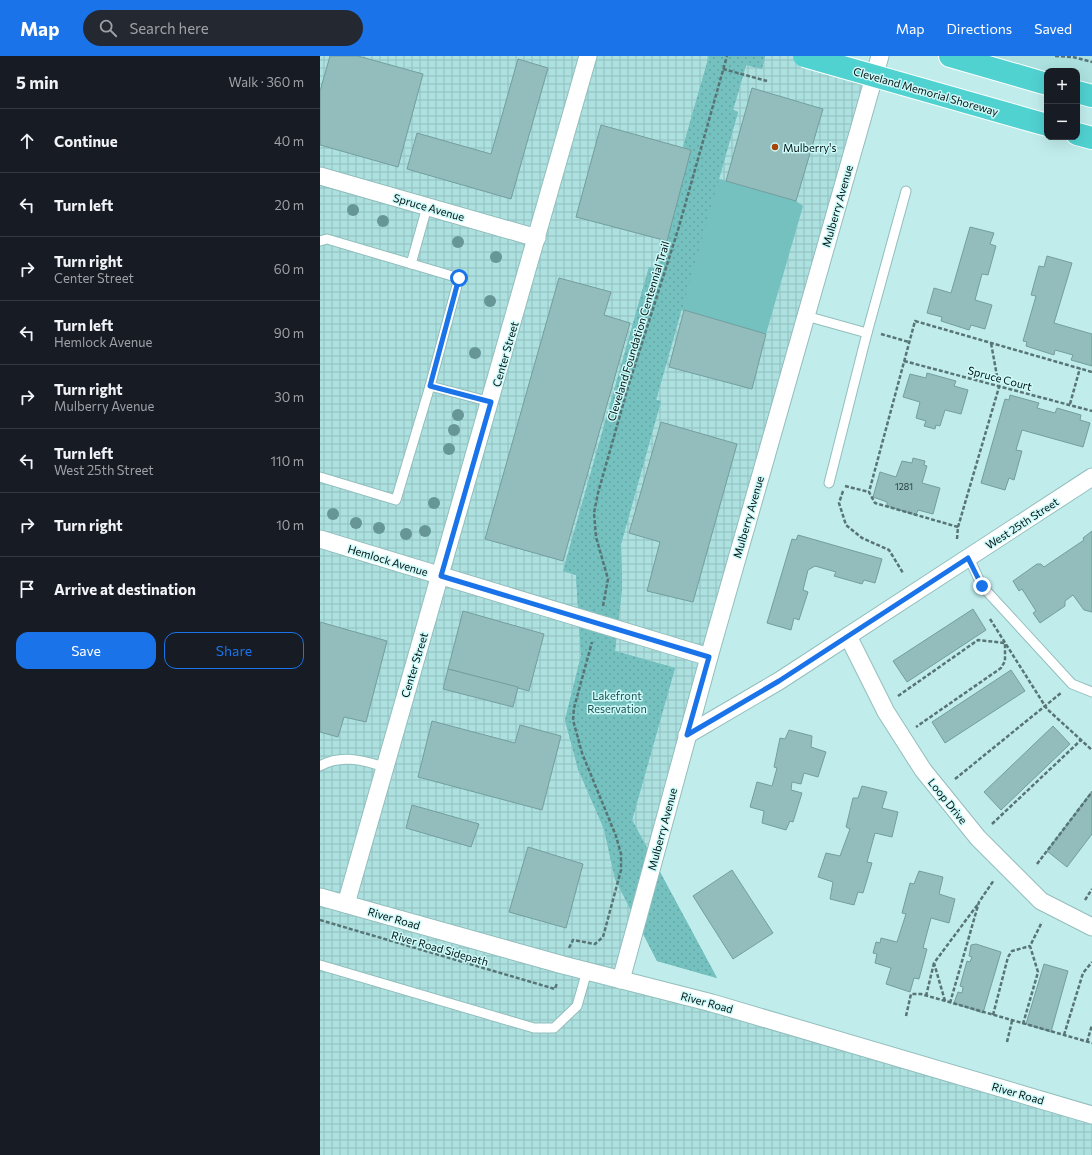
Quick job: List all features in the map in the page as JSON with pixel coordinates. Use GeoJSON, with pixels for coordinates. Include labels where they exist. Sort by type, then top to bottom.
{"type":"FeatureCollection","features":[{"type":"Feature","properties":{"kind":"highway","name":"Cleveland Memorial Shoreway"},"geometry":{"type":"LineString","coordinates":[[804,56],[1044,124]]}},
{"type":"Feature","properties":{"kind":"highway"},"geometry":{"type":"LineString","coordinates":[[950,56],[1044,83]]}},
{"type":"Feature","properties":{"kind":"highway"},"geometry":{"type":"LineString","coordinates":[[1080,93],[1092,96]]}},
{"type":"Feature","properties":{"kind":"highway"},"geometry":{"type":"LineString","coordinates":[[1080,135],[1092,138]]}},
{"type":"Feature","properties":{"kind":"street","name":"Center Street"},"geometry":{"type":"LineString","coordinates":[[346,904],[384,767],[441,576],[538,238],[588,56]]}},
{"type":"Feature","properties":{"kind":"street","name":"Mulberry Avenue"},"geometry":{"type":"LineString","coordinates":[[621,980],[687,735],[880,56]]}},
{"type":"Feature","properties":{"kind":"street","name":"Spruce Avenue"},"geometry":{"type":"LineString","coordinates":[[320,176],[538,238]]}},
{"type":"Feature","properties":{"kind":"street","name":"West 25th Street"},"geometry":{"type":"LineString","coordinates":[[687,735],[779,681],[1092,477]]}},
{"type":"Feature","properties":{"kind":"street","name":"Hemlock Avenue"},"geometry":{"type":"LineString","coordinates":[[320,539],[709,657]]}},
{"type":"Feature","properties":{"kind":"street","name":"Loop Drive"},"geometry":{"type":"LineString","coordinates":[[848,636],[886,712],[923,770],[978,838],[1041,901],[1092,927]]}},
{"type":"Feature","properties":{"kind":"street","name":"River Road"},"geometry":{"type":"LineString","coordinates":[[320,897],[587,971],[712,1003],[1092,1115]]}},
{"type":"Feature","properties":{"kind":"lane"},"geometry":{"type":"LineString","coordinates":[[829,483],[867,331],[906,191]]}},
{"type":"Feature","properties":{"kind":"lane"},"geometry":{"type":"LineString","coordinates":[[411,264],[427,207]]}},
{"type":"Feature","properties":{"kind":"lane"},"geometry":{"type":"LineString","coordinates":[[320,241],[327,239],[459,278],[430,386],[396,500],[320,477]]}},
{"type":"Feature","properties":{"kind":"lane"},"geometry":{"type":"LineString","coordinates":[[806,316],[867,331]]}},
{"type":"Feature","properties":{"kind":"lane"},"geometry":{"type":"LineString","coordinates":[[430,386],[491,402]]}},
{"type":"Feature","properties":{"kind":"lane"},"geometry":{"type":"LineString","coordinates":[[968,558],[982,586],[1072,684],[1092,692]]}},
{"type":"Feature","properties":{"kind":"lane"},"geometry":{"type":"LineString","coordinates":[[320,766],[326,762],[356,758],[384,767]]}},
{"type":"Feature","properties":{"kind":"lane"},"geometry":{"type":"LineString","coordinates":[[320,965],[534,1028],[554,1028],[577,1006],[587,971]]}},
{"type":"Feature","properties":{"kind":"path","name":"Cleveland Foundation Centennial Trail"},"geometry":{"type":"LineString","coordinates":[[601,612],[607,591],[608,579],[596,537],[594,513],[598,493],[647,325],[668,264],[727,56]]}},
{"type":"Feature","properties":{"kind":"path"},"geometry":{"type":"LineString","coordinates":[[1055,56],[1073,57],[1092,62]]}},
{"type":"Feature","properties":{"kind":"path"},"geometry":{"type":"LineString","coordinates":[[723,69],[767,81]]}},
{"type":"Feature","properties":{"kind":"path"},"geometry":{"type":"LineString","coordinates":[[869,492],[915,321],[1092,372]]}},
{"type":"Feature","properties":{"kind":"path"},"geometry":{"type":"LineString","coordinates":[[867,331],[909,342]]}},
{"type":"Feature","properties":{"kind":"path"},"geometry":{"type":"LineString","coordinates":[[956,539],[958,527],[999,387],[991,343]]}},
{"type":"Feature","properties":{"kind":"path","name":"Spruce Court"},"geometry":{"type":"LineString","coordinates":[[904,361],[1092,411]]}},
{"type":"Feature","properties":{"kind":"path"},"geometry":{"type":"LineString","coordinates":[[1070,404],[1080,368]]}},
{"type":"Feature","properties":{"kind":"path"},"geometry":{"type":"LineString","coordinates":[[903,574],[889,550],[862,538],[846,525],[839,502],[845,485],[869,492],[876,503],[958,527]]}},
{"type":"Feature","properties":{"kind":"path"},"geometry":{"type":"LineString","coordinates":[[989,618],[1045,706],[1092,750]]}},
{"type":"Feature","properties":{"kind":"path"},"geometry":{"type":"LineString","coordinates":[[573,940],[594,944],[603,937],[621,870],[621,854],[616,836],[582,753],[574,725],[574,708],[593,639]]}},
{"type":"Feature","properties":{"kind":"path"},"geometry":{"type":"LineString","coordinates":[[896,697],[978,640],[1005,643]]}},
{"type":"Feature","properties":{"kind":"path"},"geometry":{"type":"LineString","coordinates":[[914,728],[1001,668],[1005,661],[1005,643]]}},
{"type":"Feature","properties":{"kind":"path"},"geometry":{"type":"LineString","coordinates":[[951,782],[1072,684]]}},
{"type":"Feature","properties":{"kind":"path"},"geometry":{"type":"LineString","coordinates":[[992,824],[1081,740]]}},
{"type":"Feature","properties":{"kind":"path"},"geometry":{"type":"LineString","coordinates":[[1037,864],[1092,792]]}},
{"type":"Feature","properties":{"kind":"path"},"geometry":{"type":"LineString","coordinates":[[926,996],[934,963],[997,876]]}},
{"type":"Feature","properties":{"kind":"path"},"geometry":{"type":"LineString","coordinates":[[1085,900],[1092,889]]}},
{"type":"Feature","properties":{"kind":"path"},"geometry":{"type":"LineString","coordinates":[[950,1002],[979,902]]}},
{"type":"Feature","properties":{"kind":"path"},"geometry":{"type":"LineString","coordinates":[[1023,1024],[1038,972],[1030,946],[1045,916]]}},
{"type":"Feature","properties":{"kind":"path","name":"River Road Sidepath"},"geometry":{"type":"LineString","coordinates":[[320,920],[555,989]]}},
{"type":"Feature","properties":{"kind":"path"},"geometry":{"type":"LineString","coordinates":[[993,1015],[1008,957],[1012,951],[1030,946]]}},
{"type":"Feature","properties":{"kind":"path"},"geometry":{"type":"LineString","coordinates":[[1064,1035],[1083,973],[1092,962]]}},
{"type":"Feature","properties":{"kind":"path"},"geometry":{"type":"LineString","coordinates":[[934,963],[945,1001]]}},
{"type":"Feature","properties":{"kind":"path"},"geometry":{"type":"LineString","coordinates":[[906,1016],[911,994],[926,996],[1092,1043]]}},
{"type":"Feature","properties":{"kind":"path"},"geometry":{"type":"LineString","coordinates":[[1007,1042],[1012,1021]]}},
{"type":"Feature","properties":{"kind":"path"},"geometry":{"type":"LineString","coordinates":[[1087,1042],[1092,1025]]}},
{"type":"Feature","properties":{"kind":"shaded area"},"geometry":{"type":"Polygon","coordinates":[[[320,56],[811,56],[875,74],[621,980],[1092,1115],[1092,1155],[320,1155],[320,56]]]}},
{"type":"Feature","properties":{"kind":"shaded area"},"geometry":{"type":"Polygon","coordinates":[[[967,56],[1092,56],[1092,94],[1080,90],[1080,68],[1044,68],[1044,79],[967,56]]]}},
{"type":"Feature","properties":{"kind":"green space","name":"Lakefront Reservation"},"geometry":{"type":"Polygon","coordinates":[[[709,56],[765,56],[762,69],[746,65],[733,110],[738,112],[719,179],[796,201],[803,206],[766,334],[681,310],[656,400],[661,401],[621,544],[622,588],[615,651],[675,668],[632,820],[717,978],[657,961],[615,879],[604,829],[578,769],[565,720],[581,656],[576,575],[563,571],[649,267],[658,269],[691,150],[683,147],[709,56]]]}},
{"type":"Feature","properties":{"kind":"green space","name":"Lakefront Reservation"},"geometry":{"type":"Polygon","coordinates":[[[709,56],[765,56],[762,69],[746,65],[733,110],[738,112],[656,400],[661,401],[621,544],[622,588],[615,651],[675,668],[632,820],[717,978],[657,961],[615,879],[604,829],[578,769],[565,720],[581,656],[576,575],[563,571],[649,267],[658,269],[691,150],[683,147],[709,56]]]}},
{"type":"Feature","properties":{"kind":"building"},"geometry":{"type":"Polygon","coordinates":[[[330,56],[358,56],[423,74],[398,167],[320,145],[320,91],[330,56]]]}},
{"type":"Feature","properties":{"kind":"building"},"geometry":{"type":"Polygon","coordinates":[[[518,59],[548,68],[511,199],[407,169],[417,133],[491,154],[518,59]]]}},
{"type":"Feature","properties":{"kind":"building"},"geometry":{"type":"Polygon","coordinates":[[[752,88],[823,109],[796,201],[726,181],[752,88]]]}},
{"type":"Feature","properties":{"kind":"building"},"geometry":{"type":"Polygon","coordinates":[[[601,125],[691,150],[667,241],[576,217],[601,125]]]}},
{"type":"Feature","properties":{"kind":"building"},"geometry":{"type":"Polygon","coordinates":[[[970,227],[994,233],[990,244],[996,246],[988,275],[982,274],[975,300],[992,305],[985,329],[971,325],[969,330],[941,321],[942,317],[927,313],[934,288],[951,293],[970,227]]]}},
{"type":"Feature","properties":{"kind":"building"},"geometry":{"type":"Polygon","coordinates":[[[1047,256],[1072,263],[1054,323],[1092,334],[1092,366],[1071,360],[1073,355],[1055,350],[1054,355],[1026,346],[1027,342],[1023,341],[1036,296],[1031,295],[1039,266],[1044,267],[1047,256]]]}},
{"type":"Feature","properties":{"kind":"building"},"geometry":{"type":"Polygon","coordinates":[[[559,278],[611,292],[604,315],[630,323],[563,561],[485,539],[559,278]]]}},
{"type":"Feature","properties":{"kind":"building"},"geometry":{"type":"Polygon","coordinates":[[[684,310],[766,334],[752,389],[669,367],[684,310]]]}},
{"type":"Feature","properties":{"kind":"building"},"geometry":{"type":"Polygon","coordinates":[[[927,373],[956,381],[954,386],[968,390],[961,414],[945,410],[940,426],[936,425],[935,429],[924,426],[926,421],[916,418],[920,402],[903,397],[910,374],[926,378],[927,373]]]}},
{"type":"Feature","properties":{"kind":"building"},"geometry":{"type":"Polygon","coordinates":[[[1010,395],[1039,403],[1037,408],[1055,413],[1057,408],[1081,415],[1080,420],[1090,423],[1083,447],[1022,430],[1016,450],[1022,451],[1014,480],[1009,478],[1005,490],[981,483],[1005,399],[1009,400],[1010,395]]]}},
{"type":"Feature","properties":{"kind":"building"},"geometry":{"type":"Polygon","coordinates":[[[661,422],[737,444],[693,602],[647,591],[660,542],[629,533],[661,422]]]}},
{"type":"Feature","properties":{"kind":"building"},"geometry":{"type":"Polygon","coordinates":[[[913,458],[925,461],[924,465],[927,466],[922,483],[940,488],[933,514],[918,510],[916,515],[887,506],[887,502],[873,497],[880,472],[896,477],[902,461],[912,463],[913,458]]]}},
{"type":"Feature","properties":{"kind":"building"},"geometry":{"type":"Polygon","coordinates":[[[1092,531],[1092,612],[1084,610],[1073,595],[1065,601],[1065,606],[1040,623],[1033,613],[1036,611],[1022,589],[1019,591],[1013,581],[1037,564],[1041,564],[1044,567],[1084,540],[1083,538],[1092,531]]]}},
{"type":"Feature","properties":{"kind":"building"},"geometry":{"type":"Polygon","coordinates":[[[798,535],[882,559],[875,583],[864,580],[862,584],[834,576],[836,572],[815,566],[808,570],[803,590],[808,592],[799,620],[794,618],[791,630],[767,623],[792,539],[796,540],[798,535]]]}},
{"type":"Feature","properties":{"kind":"building"},"geometry":{"type":"Polygon","coordinates":[[[973,609],[986,630],[907,682],[893,661],[973,609]]]}},
{"type":"Feature","properties":{"kind":"building"},"geometry":{"type":"Polygon","coordinates":[[[463,611],[544,634],[529,691],[448,669],[463,611]]]}},
{"type":"Feature","properties":{"kind":"building"},"geometry":{"type":"Polygon","coordinates":[[[320,622],[387,641],[366,722],[344,717],[338,737],[320,732],[320,622]]]}},
{"type":"Feature","properties":{"kind":"building"},"geometry":{"type":"Polygon","coordinates":[[[448,669],[518,687],[513,707],[443,689],[448,669]]]}},
{"type":"Feature","properties":{"kind":"building"},"geometry":{"type":"Polygon","coordinates":[[[1011,670],[1025,691],[945,743],[932,722],[1011,670]]]}},
{"type":"Feature","properties":{"kind":"building"},"geometry":{"type":"Polygon","coordinates":[[[432,721],[515,743],[520,725],[561,736],[542,810],[418,777],[432,721]]]}},
{"type":"Feature","properties":{"kind":"building"},"geometry":{"type":"Polygon","coordinates":[[[1053,726],[1070,744],[1001,810],[984,792],[1053,726]]]}},
{"type":"Feature","properties":{"kind":"building"},"geometry":{"type":"Polygon","coordinates":[[[789,730],[812,736],[811,747],[826,752],[818,777],[804,773],[801,784],[792,782],[791,790],[802,793],[793,822],[790,821],[786,830],[762,823],[764,811],[750,807],[757,782],[772,786],[777,768],[774,767],[780,738],[785,739],[789,730]]]}},
{"type":"Feature","properties":{"kind":"building"},"geometry":{"type":"Polygon","coordinates":[[[862,786],[887,792],[882,808],[898,812],[892,837],[875,833],[867,862],[872,863],[863,893],[858,892],[854,905],[830,899],[833,882],[818,877],[826,853],[840,856],[850,829],[846,827],[853,798],[858,798],[862,786]]]}},
{"type":"Feature","properties":{"kind":"building"},"geometry":{"type":"Polygon","coordinates":[[[1092,791],[1092,834],[1067,867],[1047,851],[1092,791]]]}},
{"type":"Feature","properties":{"kind":"building"},"geometry":{"type":"Polygon","coordinates":[[[412,805],[479,824],[471,847],[406,828],[412,805]]]}},
{"type":"Feature","properties":{"kind":"building"},"geometry":{"type":"Polygon","coordinates":[[[528,847],[583,864],[566,928],[509,912],[528,847]]]}},
{"type":"Feature","properties":{"kind":"building"},"geometry":{"type":"Polygon","coordinates":[[[732,870],[773,933],[733,959],[693,896],[732,870]]]}},
{"type":"Feature","properties":{"kind":"building"},"geometry":{"type":"Polygon","coordinates":[[[919,871],[943,877],[939,894],[955,899],[949,923],[931,918],[923,948],[927,949],[919,979],[914,978],[910,992],[886,984],[891,968],[875,963],[877,954],[873,953],[876,942],[880,943],[881,938],[897,942],[906,914],[902,913],[910,883],[914,884],[919,871]]]}},
{"type":"Feature","properties":{"kind":"building"},"geometry":{"type":"Polygon","coordinates":[[[976,944],[1001,952],[983,1013],[954,1003],[958,992],[962,993],[963,987],[960,986],[967,961],[970,962],[972,957],[969,956],[971,945],[976,944]]]}},
{"type":"Feature","properties":{"kind":"building"},"geometry":{"type":"Polygon","coordinates":[[[1044,964],[1068,971],[1051,1032],[1026,1024],[1044,964]]]}},
{"type":"Feature","properties":{"kind":"place","name":"Mulberry's"},"geometry":{"type":"Point","coordinates":[775,147]}},
{"type":"Feature","properties":{"kind":"route"},"geometry":{"type":"LineString","coordinates":[[459,278],[430,386],[491,402],[441,576],[709,657],[687,735],[779,681],[968,558],[982,586]]}}]}
